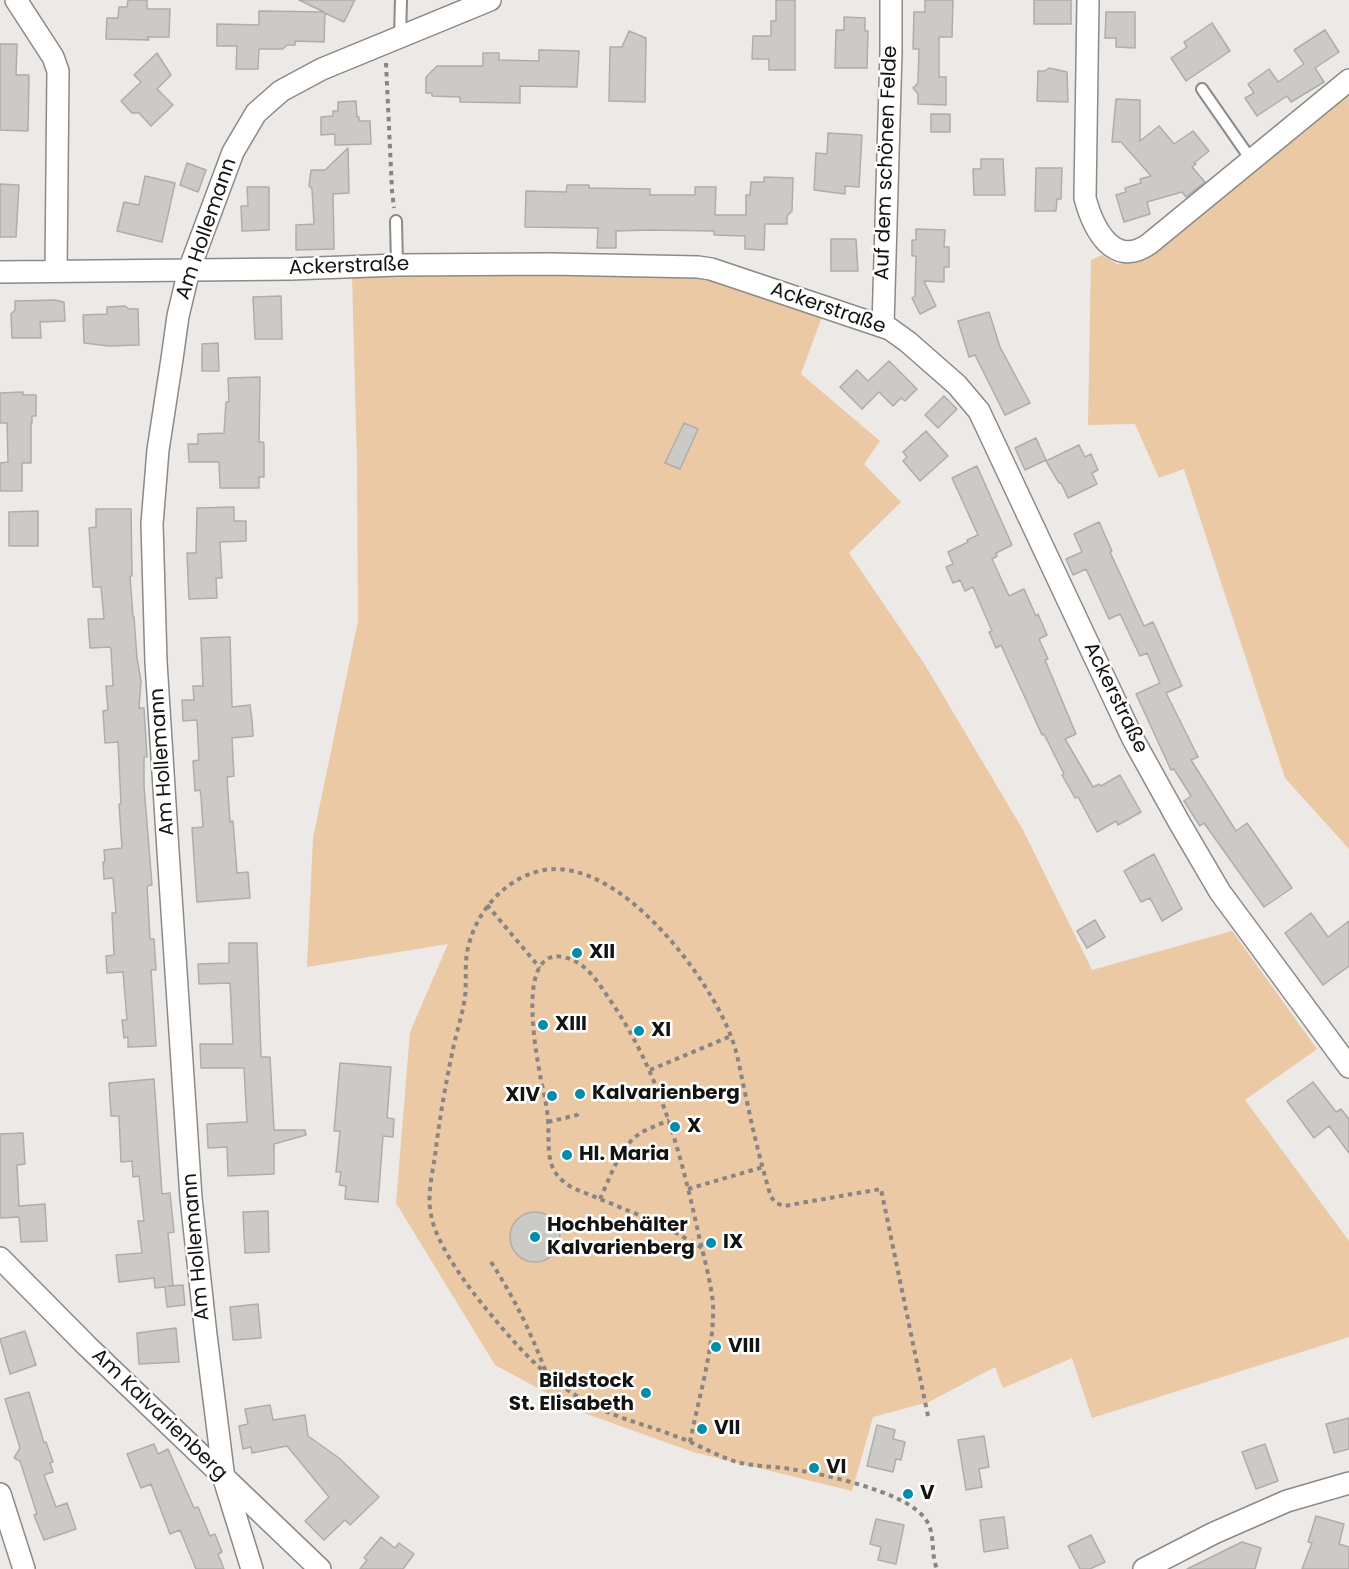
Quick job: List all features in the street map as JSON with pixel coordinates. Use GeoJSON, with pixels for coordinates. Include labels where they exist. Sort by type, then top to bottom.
{"type":"FeatureCollection","features":[{"type":"Feature","properties":{"kind":"street"},"geometry":{"type":"LineString","coordinates":[[16,0],[53,57],[58,71],[56,271]]}},
{"type":"Feature","properties":{"kind":"street"},"geometry":{"type":"LineString","coordinates":[[392,40],[490,0]]}},
{"type":"Feature","properties":{"kind":"street","name":"Auf dem schönen Felde"},"geometry":{"type":"LineString","coordinates":[[883,326],[891,0]]}},
{"type":"Feature","properties":{"kind":"street"},"geometry":{"type":"LineString","coordinates":[[1088,0],[1089,60],[1085,198],[1092,220],[1104,240],[1125,252],[1140,250],[1349,80]]}},
{"type":"Feature","properties":{"kind":"street","name":"Am Hollemann"},"geometry":{"type":"LineString","coordinates":[[252,1569],[224,1479],[192,1198],[156,662],[152,524],[158,450],[178,316],[189,270],[233,152],[256,113],[281,91],[297,81],[392,40]]}},
{"type":"Feature","properties":{"kind":"street","name":"Ackerstraße"},"geometry":{"type":"LineString","coordinates":[[0,272],[291,269],[397,265],[551,264],[698,267],[723,273],[883,326],[896,333],[964,392],[979,411],[1133,739],[1179,822],[1220,892],[1349,1067]]}},
{"type":"Feature","properties":{"kind":"street","name":"Am Kalvarienberg"},"geometry":{"type":"LineString","coordinates":[[0,1258],[224,1479],[320,1569]]}},
{"type":"Feature","properties":{"kind":"street"},"geometry":{"type":"LineString","coordinates":[[1144,1569],[1214,1533],[1287,1501],[1349,1483]]}},
{"type":"Feature","properties":{"kind":"street"},"geometry":{"type":"LineString","coordinates":[[0,1494],[24,1569]]}},
{"type":"Feature","properties":{"kind":"lane"},"geometry":{"type":"LineString","coordinates":[[392,40],[401,0]]}},
{"type":"Feature","properties":{"kind":"lane"},"geometry":{"type":"LineString","coordinates":[[1202,89],[1252,161]]}},
{"type":"Feature","properties":{"kind":"lane"},"geometry":{"type":"LineString","coordinates":[[396,221],[397,265]]}},
{"type":"Feature","properties":{"kind":"path"},"geometry":{"type":"LineString","coordinates":[[392,40],[392,191],[396,221]]}},
{"type":"Feature","properties":{"kind":"path"},"geometry":{"type":"LineString","coordinates":[[928,1416],[881,1189],[780,1206],[771,1197],[762,1167],[739,1057],[731,1036],[719,1010],[664,930],[605,883],[574,870],[545,870],[521,878],[505,889],[488,905],[477,920],[466,954],[465,998],[452,1051],[438,1133],[430,1210],[438,1236],[464,1280],[520,1350],[563,1388],[603,1410],[737,1462],[795,1469],[845,1481],[907,1504],[920,1512],[931,1528],[937,1569]]}},
{"type":"Feature","properties":{"kind":"path"},"geometry":{"type":"LineString","coordinates":[[488,905],[540,968]]}},
{"type":"Feature","properties":{"kind":"path"},"geometry":{"type":"LineString","coordinates":[[690,1442],[713,1319],[712,1302],[702,1248],[669,1120],[650,1070],[629,1028],[604,991],[584,966],[557,956],[548,958],[536,977],[532,1011],[535,1050],[546,1102],[549,1156],[557,1175],[565,1183],[661,1224],[702,1248]]}},
{"type":"Feature","properties":{"kind":"path"},"geometry":{"type":"LineString","coordinates":[[650,1070],[731,1036]]}},
{"type":"Feature","properties":{"kind":"path"},"geometry":{"type":"LineString","coordinates":[[548,1122],[580,1113]]}},
{"type":"Feature","properties":{"kind":"path"},"geometry":{"type":"LineString","coordinates":[[600,1199],[616,1165],[634,1138],[669,1120]]}},
{"type":"Feature","properties":{"kind":"path"},"geometry":{"type":"LineString","coordinates":[[688,1189],[762,1167]]}},
{"type":"Feature","properties":{"kind":"path"},"geometry":{"type":"LineString","coordinates":[[491,1262],[528,1325],[546,1373]]}},
{"type":"Feature","properties":{"kind":"shaded area"},"geometry":{"type":"Polygon","coordinates":[[[1349,92],[1349,849],[1285,778],[1184,469],[1159,478],[1135,424],[1088,425],[1091,260],[1102,255],[1117,264],[1143,259],[1349,92]]]}},
{"type":"Feature","properties":{"kind":"shaded area"},"geometry":{"type":"Polygon","coordinates":[[[537,273],[704,276],[823,314],[801,374],[880,441],[864,464],[901,502],[849,553],[925,665],[1023,830],[1092,970],[1232,931],[1317,1049],[1245,1100],[1349,1241],[1349,1337],[1092,1418],[1072,1358],[1003,1388],[995,1367],[929,1402],[873,1417],[852,1491],[693,1452],[584,1413],[495,1365],[396,1203],[410,1032],[448,944],[307,967],[313,838],[358,621],[352,275],[537,273]]]}},
{"type":"Feature","properties":{"kind":"building"},"geometry":{"type":"Polygon","coordinates":[[[128,0],[147,0],[147,9],[170,9],[169,37],[147,37],[149,40],[106,39],[107,18],[118,18],[119,7],[127,7],[128,0]]]}},
{"type":"Feature","properties":{"kind":"building"},"geometry":{"type":"Polygon","coordinates":[[[299,0],[355,0],[344,22],[325,13],[324,42],[295,41],[295,45],[287,45],[283,49],[259,49],[258,69],[236,69],[237,46],[217,46],[217,24],[259,25],[259,11],[324,12],[299,0]]]}},
{"type":"Feature","properties":{"kind":"building"},"geometry":{"type":"Polygon","coordinates":[[[776,0],[795,0],[795,70],[769,70],[769,59],[752,59],[753,36],[771,36],[771,21],[776,21],[776,0]]]}},
{"type":"Feature","properties":{"kind":"building"},"geometry":{"type":"Polygon","coordinates":[[[925,0],[953,0],[952,37],[939,37],[939,77],[946,77],[946,105],[918,104],[918,94],[913,88],[918,83],[919,49],[913,49],[914,12],[925,12],[925,0]]]}},
{"type":"Feature","properties":{"kind":"building"},"geometry":{"type":"Polygon","coordinates":[[[1034,0],[1071,0],[1071,24],[1034,24],[1034,0]]]}},
{"type":"Feature","properties":{"kind":"building"},"geometry":{"type":"Polygon","coordinates":[[[1106,12],[1135,12],[1135,48],[1116,47],[1116,38],[1105,38],[1106,12]]]}},
{"type":"Feature","properties":{"kind":"building"},"geometry":{"type":"Polygon","coordinates":[[[844,17],[865,18],[865,31],[868,31],[867,68],[835,68],[836,30],[844,30],[844,17]]]}},
{"type":"Feature","properties":{"kind":"building"},"geometry":{"type":"Polygon","coordinates":[[[1212,23],[1230,51],[1186,81],[1171,58],[1187,47],[1184,42],[1212,23]]]}},
{"type":"Feature","properties":{"kind":"building"},"geometry":{"type":"Polygon","coordinates":[[[1325,30],[1339,52],[1315,68],[1324,82],[1291,102],[1287,96],[1257,116],[1245,98],[1254,93],[1248,84],[1269,69],[1278,82],[1304,64],[1294,50],[1325,30]]]}},
{"type":"Feature","properties":{"kind":"building"},"geometry":{"type":"Polygon","coordinates":[[[629,31],[646,38],[645,102],[609,101],[610,47],[622,47],[629,31]]]}},
{"type":"Feature","properties":{"kind":"building"},"geometry":{"type":"Polygon","coordinates":[[[0,44],[17,44],[16,75],[29,75],[28,131],[0,130],[0,44]]]}},
{"type":"Feature","properties":{"kind":"building"},"geometry":{"type":"Polygon","coordinates":[[[539,50],[579,51],[577,87],[520,86],[520,103],[460,102],[460,97],[432,96],[432,93],[426,93],[426,77],[437,66],[483,66],[483,53],[499,53],[499,60],[539,61],[539,50]]]}},
{"type":"Feature","properties":{"kind":"building"},"geometry":{"type":"Polygon","coordinates":[[[157,53],[171,75],[157,89],[173,105],[151,126],[139,113],[132,113],[121,101],[141,82],[134,75],[157,53]]]}},
{"type":"Feature","properties":{"kind":"building"},"geometry":{"type":"Polygon","coordinates":[[[1049,68],[1067,72],[1068,102],[1037,101],[1038,71],[1045,71],[1049,68]]]}},
{"type":"Feature","properties":{"kind":"building"},"geometry":{"type":"Polygon","coordinates":[[[1116,99],[1140,100],[1140,141],[1159,126],[1174,144],[1193,131],[1209,151],[1192,167],[1205,182],[1186,197],[1182,192],[1147,202],[1150,214],[1124,222],[1116,195],[1126,192],[1125,188],[1141,183],[1140,179],[1151,176],[1121,142],[1112,142],[1116,99]]]}},
{"type":"Feature","properties":{"kind":"building"},"geometry":{"type":"Polygon","coordinates":[[[356,101],[359,121],[370,121],[371,144],[335,145],[335,134],[321,135],[321,117],[333,116],[333,111],[338,111],[338,102],[356,101]]]}},
{"type":"Feature","properties":{"kind":"building"},"geometry":{"type":"Polygon","coordinates":[[[931,114],[950,114],[950,132],[931,132],[931,114]]]}},
{"type":"Feature","properties":{"kind":"building"},"geometry":{"type":"Polygon","coordinates":[[[828,133],[862,135],[859,187],[845,186],[845,194],[814,190],[816,153],[827,154],[828,133]]]}},
{"type":"Feature","properties":{"kind":"building"},"geometry":{"type":"Polygon","coordinates":[[[348,148],[349,193],[333,194],[334,249],[296,250],[296,225],[314,224],[312,189],[309,186],[311,170],[325,170],[348,148]]]}},
{"type":"Feature","properties":{"kind":"building"},"geometry":{"type":"Polygon","coordinates":[[[981,159],[1003,159],[1005,195],[974,195],[973,169],[981,169],[981,159]]]}},
{"type":"Feature","properties":{"kind":"building"},"geometry":{"type":"Polygon","coordinates":[[[187,163],[206,170],[198,192],[180,185],[187,163]]]}},
{"type":"Feature","properties":{"kind":"building"},"geometry":{"type":"Polygon","coordinates":[[[1036,168],[1062,168],[1061,199],[1057,199],[1056,211],[1035,211],[1036,168]]]}},
{"type":"Feature","properties":{"kind":"building"},"geometry":{"type":"Polygon","coordinates":[[[145,176],[175,183],[162,242],[117,231],[124,202],[139,205],[145,176]]]}},
{"type":"Feature","properties":{"kind":"building"},"geometry":{"type":"Polygon","coordinates":[[[764,177],[793,178],[792,211],[787,216],[787,224],[765,224],[764,250],[745,249],[745,236],[714,235],[714,231],[616,231],[616,248],[597,248],[598,228],[525,227],[526,191],[566,192],[567,185],[589,185],[589,188],[650,189],[650,195],[695,195],[695,187],[716,187],[715,215],[746,215],[746,195],[750,195],[751,182],[764,182],[764,177]]]}},
{"type":"Feature","properties":{"kind":"building"},"geometry":{"type":"Polygon","coordinates":[[[0,184],[19,185],[16,237],[0,237],[0,184]]]}},
{"type":"Feature","properties":{"kind":"building"},"geometry":{"type":"Polygon","coordinates":[[[247,187],[269,187],[269,230],[242,231],[241,206],[248,206],[247,187]]]}},
{"type":"Feature","properties":{"kind":"building"},"geometry":{"type":"Polygon","coordinates":[[[916,229],[945,230],[944,247],[949,247],[949,267],[944,267],[944,282],[924,281],[936,306],[920,314],[912,298],[915,296],[916,256],[912,256],[912,240],[916,240],[916,229]]]}},
{"type":"Feature","properties":{"kind":"building"},"geometry":{"type":"Polygon","coordinates":[[[831,239],[856,239],[858,271],[831,271],[831,239]]]}},
{"type":"Feature","properties":{"kind":"building"},"geometry":{"type":"Polygon","coordinates":[[[281,296],[282,339],[255,339],[253,297],[281,296]]]}},
{"type":"Feature","properties":{"kind":"building"},"geometry":{"type":"Polygon","coordinates":[[[55,300],[64,302],[65,321],[40,322],[41,338],[12,338],[11,314],[15,310],[15,301],[55,300]]]}},
{"type":"Feature","properties":{"kind":"building"},"geometry":{"type":"Polygon","coordinates":[[[125,306],[129,309],[138,309],[139,345],[109,346],[84,343],[83,315],[107,314],[107,307],[125,306]]]}},
{"type":"Feature","properties":{"kind":"building"},"geometry":{"type":"Polygon","coordinates":[[[989,312],[1000,347],[1030,403],[1005,415],[975,355],[969,357],[958,321],[989,312]]]}},
{"type":"Feature","properties":{"kind":"building"},"geometry":{"type":"Polygon","coordinates":[[[218,343],[219,371],[202,371],[202,344],[218,343]]]}},
{"type":"Feature","properties":{"kind":"building"},"geometry":{"type":"Polygon","coordinates":[[[889,361],[917,389],[905,401],[901,398],[893,406],[879,392],[862,409],[840,387],[857,370],[868,381],[889,361]]]}},
{"type":"Feature","properties":{"kind":"building"},"geometry":{"type":"Polygon","coordinates":[[[260,377],[259,442],[264,444],[264,477],[259,477],[259,488],[220,488],[219,462],[189,462],[188,444],[198,444],[198,434],[224,433],[226,402],[229,402],[228,378],[260,377]]]}},
{"type":"Feature","properties":{"kind":"building"},"geometry":{"type":"Polygon","coordinates":[[[23,392],[23,395],[36,395],[36,416],[32,416],[31,423],[31,463],[22,463],[22,491],[0,491],[0,463],[8,462],[7,423],[0,423],[0,393],[23,392]]]}},
{"type":"Feature","properties":{"kind":"building"},"geometry":{"type":"Polygon","coordinates":[[[944,396],[957,409],[938,428],[925,415],[944,396]]]}},
{"type":"Feature","properties":{"kind":"building"},"geometry":{"type":"Polygon","coordinates":[[[684,423],[698,429],[680,469],[665,463],[684,423]]]}},
{"type":"Feature","properties":{"kind":"building"},"geometry":{"type":"Polygon","coordinates":[[[926,431],[948,456],[920,481],[903,461],[907,457],[903,452],[926,431]]]}},
{"type":"Feature","properties":{"kind":"building"},"geometry":{"type":"Polygon","coordinates":[[[1036,438],[1046,460],[1025,470],[1015,448],[1036,438]]]}},
{"type":"Feature","properties":{"kind":"building"},"geometry":{"type":"Polygon","coordinates":[[[1079,445],[1085,457],[1091,454],[1098,470],[1092,473],[1097,484],[1068,498],[1046,461],[1079,445]]]}},
{"type":"Feature","properties":{"kind":"building"},"geometry":{"type":"Polygon","coordinates":[[[977,466],[1012,545],[996,553],[997,556],[992,559],[1009,596],[1024,589],[1047,635],[1039,639],[1048,659],[1045,660],[1076,734],[1065,739],[1093,787],[1099,784],[1101,786],[1120,775],[1141,812],[1118,825],[1116,821],[1097,832],[1078,797],[1075,798],[1062,775],[1064,774],[1044,734],[1042,735],[1001,645],[996,648],[989,632],[992,631],[973,587],[965,591],[960,580],[953,583],[946,567],[953,564],[948,552],[978,535],[952,478],[977,466]]]}},
{"type":"Feature","properties":{"kind":"building"},"geometry":{"type":"Polygon","coordinates":[[[234,507],[234,521],[246,521],[246,541],[220,542],[222,578],[216,578],[217,598],[189,599],[187,553],[196,553],[197,508],[234,507]]]}},
{"type":"Feature","properties":{"kind":"building"},"geometry":{"type":"Polygon","coordinates":[[[96,509],[131,509],[132,576],[130,576],[141,681],[139,708],[144,708],[147,757],[144,757],[144,786],[152,885],[147,886],[150,939],[154,939],[156,970],[151,970],[156,1046],[128,1047],[128,1037],[124,1038],[122,1020],[127,1020],[123,972],[107,973],[106,956],[114,955],[112,913],[116,913],[113,878],[104,879],[103,862],[105,862],[104,850],[122,848],[119,804],[121,804],[118,742],[105,743],[103,711],[108,710],[106,686],[113,686],[111,649],[110,647],[90,648],[88,619],[104,619],[101,587],[93,587],[89,528],[96,527],[96,509]]]}},
{"type":"Feature","properties":{"kind":"building"},"geometry":{"type":"Polygon","coordinates":[[[38,511],[38,546],[9,546],[9,512],[38,511]]]}},
{"type":"Feature","properties":{"kind":"building"},"geometry":{"type":"Polygon","coordinates":[[[1099,522],[1112,551],[1110,552],[1144,626],[1153,622],[1182,686],[1166,693],[1198,757],[1191,760],[1236,831],[1247,823],[1292,888],[1264,907],[1204,823],[1200,826],[1184,801],[1191,796],[1174,769],[1171,770],[1136,694],[1160,683],[1147,653],[1140,656],[1120,614],[1109,619],[1086,569],[1073,575],[1066,559],[1082,552],[1074,534],[1099,522]]]}},
{"type":"Feature","properties":{"kind":"building"},"geometry":{"type":"Polygon","coordinates":[[[230,637],[232,707],[250,705],[252,720],[253,736],[232,738],[234,776],[227,777],[237,873],[248,872],[250,898],[197,902],[192,828],[203,827],[201,796],[200,790],[195,791],[193,761],[199,760],[197,720],[183,721],[182,700],[194,700],[193,686],[203,686],[201,638],[230,637]]]}},
{"type":"Feature","properties":{"kind":"building"},"geometry":{"type":"Polygon","coordinates":[[[1154,854],[1182,909],[1162,921],[1150,898],[1141,902],[1124,871],[1154,854]]]}},
{"type":"Feature","properties":{"kind":"building"},"geometry":{"type":"Polygon","coordinates":[[[1311,913],[1328,937],[1349,921],[1349,966],[1323,985],[1285,933],[1311,913]]]}},
{"type":"Feature","properties":{"kind":"building"},"geometry":{"type":"Polygon","coordinates":[[[1095,920],[1105,937],[1087,948],[1077,931],[1095,920]]]}},
{"type":"Feature","properties":{"kind":"building"},"geometry":{"type":"Polygon","coordinates":[[[229,943],[257,943],[261,1057],[270,1057],[274,1130],[305,1130],[306,1135],[274,1144],[274,1174],[228,1176],[227,1147],[208,1148],[207,1124],[247,1122],[244,1068],[201,1068],[200,1044],[233,1044],[230,983],[199,984],[198,964],[229,963],[229,943]]]}},
{"type":"Feature","properties":{"kind":"building"},"geometry":{"type":"Polygon","coordinates":[[[340,1063],[391,1067],[387,1118],[394,1119],[393,1137],[383,1136],[378,1202],[345,1199],[346,1186],[339,1185],[341,1172],[336,1172],[340,1131],[334,1131],[340,1063]]]}},
{"type":"Feature","properties":{"kind":"building"},"geometry":{"type":"Polygon","coordinates":[[[154,1079],[162,1194],[170,1193],[174,1232],[168,1233],[173,1286],[183,1285],[185,1305],[167,1307],[165,1287],[155,1288],[154,1278],[119,1282],[116,1255],[142,1253],[138,1221],[144,1221],[139,1176],[133,1177],[132,1161],[121,1162],[119,1116],[111,1116],[109,1083],[154,1079]]]}},
{"type":"Feature","properties":{"kind":"building"},"geometry":{"type":"Polygon","coordinates":[[[1313,1082],[1336,1112],[1341,1109],[1349,1119],[1349,1153],[1329,1126],[1314,1138],[1287,1101],[1313,1082]]]}},
{"type":"Feature","properties":{"kind":"building"},"geometry":{"type":"Polygon","coordinates":[[[23,1133],[25,1164],[17,1165],[19,1206],[45,1204],[47,1241],[21,1242],[19,1217],[0,1218],[0,1134],[23,1133]]]}},
{"type":"Feature","properties":{"kind":"building"},"geometry":{"type":"Polygon","coordinates":[[[268,1211],[269,1252],[245,1253],[243,1212],[268,1211]]]}},
{"type":"Feature","properties":{"kind":"building","name":"Hochbehälter Kalvarienberg"},"geometry":{"type":"Polygon","coordinates":[[[530,1212],[540,1212],[553,1219],[560,1232],[560,1242],[553,1255],[540,1262],[530,1262],[521,1258],[514,1251],[510,1242],[510,1232],[514,1223],[521,1216],[530,1212]]]}},
{"type":"Feature","properties":{"kind":"building"},"geometry":{"type":"Polygon","coordinates":[[[258,1304],[261,1338],[233,1340],[230,1307],[258,1304]]]}},
{"type":"Feature","properties":{"kind":"building"},"geometry":{"type":"Polygon","coordinates":[[[176,1328],[179,1362],[139,1364],[137,1333],[176,1328]]]}},
{"type":"Feature","properties":{"kind":"building"},"geometry":{"type":"Polygon","coordinates":[[[25,1331],[36,1365],[10,1374],[0,1339],[25,1331]]]}},
{"type":"Feature","properties":{"kind":"building"},"geometry":{"type":"Polygon","coordinates":[[[29,1392],[44,1443],[46,1442],[53,1462],[50,1463],[53,1472],[44,1475],[56,1507],[67,1503],[76,1529],[44,1540],[34,1515],[37,1514],[20,1461],[14,1458],[20,1448],[5,1399],[29,1392]]]}},
{"type":"Feature","properties":{"kind":"building"},"geometry":{"type":"Polygon","coordinates":[[[270,1405],[273,1420],[305,1415],[308,1436],[339,1458],[379,1497],[350,1525],[345,1520],[324,1540],[305,1521],[329,1497],[287,1446],[252,1453],[251,1447],[243,1449],[239,1426],[248,1424],[245,1409],[270,1405]]]}},
{"type":"Feature","properties":{"kind":"building"},"geometry":{"type":"Polygon","coordinates":[[[1349,1418],[1349,1449],[1334,1453],[1326,1424],[1349,1418]]]}},
{"type":"Feature","properties":{"kind":"building"},"geometry":{"type":"Polygon","coordinates":[[[877,1425],[895,1430],[893,1439],[905,1442],[901,1460],[896,1459],[893,1472],[867,1466],[877,1425]]]}},
{"type":"Feature","properties":{"kind":"building"},"geometry":{"type":"Polygon","coordinates":[[[984,1436],[989,1467],[979,1469],[982,1487],[966,1490],[958,1440],[984,1436]]]}},
{"type":"Feature","properties":{"kind":"building"},"geometry":{"type":"Polygon","coordinates":[[[154,1444],[158,1454],[168,1449],[194,1508],[198,1507],[210,1536],[215,1534],[222,1552],[218,1554],[224,1569],[196,1569],[180,1530],[170,1534],[151,1484],[141,1488],[127,1454],[154,1444]]]}},
{"type":"Feature","properties":{"kind":"building"},"geometry":{"type":"Polygon","coordinates":[[[1265,1444],[1278,1481],[1256,1489],[1242,1452],[1265,1444]]]}},
{"type":"Feature","properties":{"kind":"building"},"geometry":{"type":"Polygon","coordinates":[[[1316,1516],[1344,1524],[1339,1544],[1349,1547],[1349,1569],[1302,1569],[1312,1543],[1308,1542],[1316,1516]]]}},
{"type":"Feature","properties":{"kind":"building"},"geometry":{"type":"Polygon","coordinates":[[[1004,1517],[1008,1548],[984,1552],[980,1520],[1004,1517]]]}},
{"type":"Feature","properties":{"kind":"building"},"geometry":{"type":"Polygon","coordinates":[[[876,1519],[904,1525],[896,1564],[878,1560],[881,1547],[870,1544],[876,1519]]]}},
{"type":"Feature","properties":{"kind":"building"},"geometry":{"type":"Polygon","coordinates":[[[1091,1535],[1105,1562],[1090,1569],[1080,1569],[1068,1546],[1091,1535]]]}},
{"type":"Feature","properties":{"kind":"building"},"geometry":{"type":"Polygon","coordinates":[[[381,1537],[395,1548],[399,1543],[414,1554],[403,1569],[360,1569],[367,1560],[364,1558],[381,1537]]]}},
{"type":"Feature","properties":{"kind":"building"},"geometry":{"type":"Polygon","coordinates":[[[1242,1542],[1261,1548],[1255,1569],[1187,1569],[1242,1542]]]}},
{"type":"Feature","properties":{"kind":"place","name":"XII"},"geometry":{"type":"Point","coordinates":[577,953]}},
{"type":"Feature","properties":{"kind":"place","name":"XIII"},"geometry":{"type":"Point","coordinates":[543,1025]}},
{"type":"Feature","properties":{"kind":"place","name":"XI"},"geometry":{"type":"Point","coordinates":[639,1031]}},
{"type":"Feature","properties":{"kind":"place","name":"Kalvarienberg"},"geometry":{"type":"Point","coordinates":[580,1094]}},
{"type":"Feature","properties":{"kind":"place","name":"XIV"},"geometry":{"type":"Point","coordinates":[552,1096]}},
{"type":"Feature","properties":{"kind":"place","name":"X"},"geometry":{"type":"Point","coordinates":[675,1127]}},
{"type":"Feature","properties":{"kind":"place","name":"Hl. Maria"},"geometry":{"type":"Point","coordinates":[567,1155]}},
{"type":"Feature","properties":{"kind":"place","name":"Hochbehälter Kalvarienberg"},"geometry":{"type":"Point","coordinates":[535,1237]}},
{"type":"Feature","properties":{"kind":"place","name":"IX"},"geometry":{"type":"Point","coordinates":[711,1243]}},
{"type":"Feature","properties":{"kind":"place","name":"VIII"},"geometry":{"type":"Point","coordinates":[716,1347]}},
{"type":"Feature","properties":{"kind":"place","name":"Bildstock St. Elisabeth"},"geometry":{"type":"Point","coordinates":[646,1393]}},
{"type":"Feature","properties":{"kind":"place","name":"VII"},"geometry":{"type":"Point","coordinates":[702,1429]}},
{"type":"Feature","properties":{"kind":"place","name":"VI"},"geometry":{"type":"Point","coordinates":[814,1468]}},
{"type":"Feature","properties":{"kind":"place","name":"V"},"geometry":{"type":"Point","coordinates":[908,1494]}}]}
